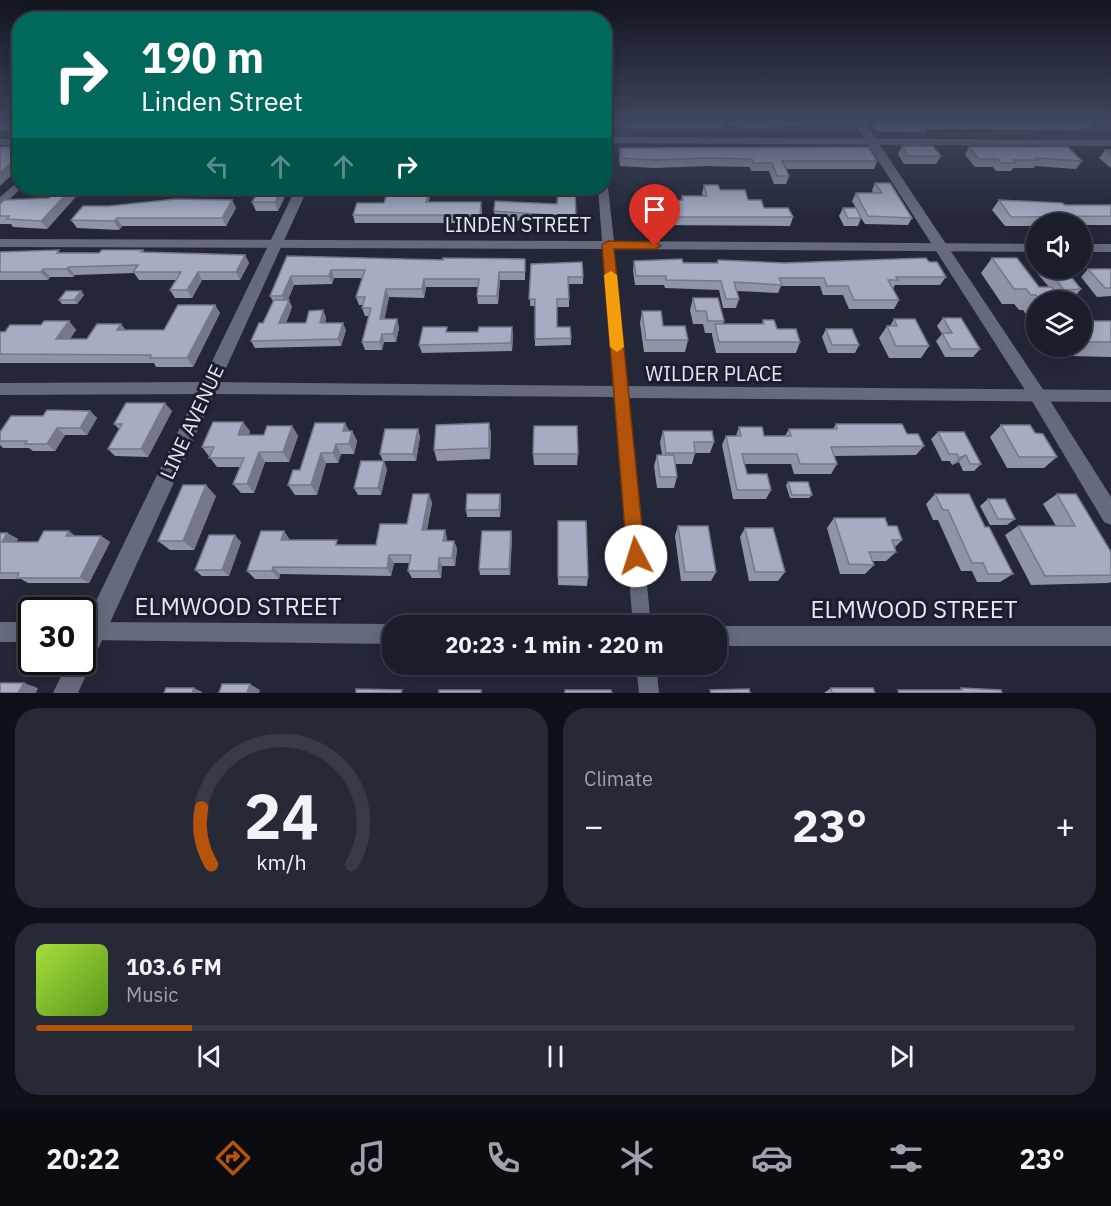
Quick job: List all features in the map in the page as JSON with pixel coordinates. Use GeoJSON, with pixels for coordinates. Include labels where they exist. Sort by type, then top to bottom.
{"type":"FeatureCollection","features":[{"type":"Feature","properties":{"kind":"street"},"geometry":{"type":"LineString","coordinates":[[880,153],[1038,396],[1111,515]]}},
{"type":"Feature","properties":{"kind":"street"},"geometry":{"type":"LineString","coordinates":[[0,203],[12,191]]}},
{"type":"Feature","properties":{"kind":"street","name":"LINE AVENUE"},"geometry":{"type":"LineString","coordinates":[[96,616],[208,388],[299,195]]}},
{"type":"Feature","properties":{"kind":"street"},"geometry":{"type":"LineString","coordinates":[[604,195],[641,615]]}},
{"type":"Feature","properties":{"kind":"street","name":"LINDEN STREET"},"geometry":{"type":"LineString","coordinates":[[0,243],[1026,248]]}},
{"type":"Feature","properties":{"kind":"street"},"geometry":{"type":"LineString","coordinates":[[1092,248],[1111,248]]}},
{"type":"Feature","properties":{"kind":"street","name":"WILDER PLACE"},"geometry":{"type":"LineString","coordinates":[[0,389],[208,388],[1111,396]]}},
{"type":"Feature","properties":{"kind":"street"},"geometry":{"type":"LineString","coordinates":[[0,632],[18,632]]}},
{"type":"Feature","properties":{"kind":"street","name":"ELMWOOD STREET"},"geometry":{"type":"LineString","coordinates":[[96,632],[382,634]]}},
{"type":"Feature","properties":{"kind":"street","name":"ELMWOOD STREET"},"geometry":{"type":"LineString","coordinates":[[727,636],[1111,636]]}},
{"type":"Feature","properties":{"kind":"street"},"geometry":{"type":"LineString","coordinates":[[65,693],[74,675]]}},
{"type":"Feature","properties":{"kind":"street"},"geometry":{"type":"LineString","coordinates":[[647,675],[649,693]]}},
{"type":"Feature","properties":{"kind":"building"},"geometry":{"type":"Polygon","coordinates":[[[0,153],[12,153],[12,162],[0,173],[0,153]]]}},
{"type":"Feature","properties":{"kind":"building"},"geometry":{"type":"Polygon","coordinates":[[[621,153],[872,153],[877,161],[782,161],[789,176],[777,176],[772,163],[753,163],[752,159],[621,158],[621,153]]]}},
{"type":"Feature","properties":{"kind":"building"},"geometry":{"type":"Polygon","coordinates":[[[906,153],[939,153],[941,156],[908,156],[906,153]]]}},
{"type":"Feature","properties":{"kind":"building"},"geometry":{"type":"Polygon","coordinates":[[[974,153],[1074,153],[1082,161],[1036,158],[1039,160],[1013,160],[1016,163],[1001,163],[998,159],[979,159],[974,153]]]}},
{"type":"Feature","properties":{"kind":"building"},"geometry":{"type":"Polygon","coordinates":[[[875,183],[890,183],[912,218],[868,216],[856,193],[882,193],[875,183]]]}},
{"type":"Feature","properties":{"kind":"building"},"geometry":{"type":"Polygon","coordinates":[[[704,185],[718,185],[720,190],[745,190],[748,200],[761,200],[764,208],[788,208],[793,217],[655,217],[652,201],[683,200],[682,196],[707,196],[704,185]]]}},
{"type":"Feature","properties":{"kind":"building"},"geometry":{"type":"Polygon","coordinates":[[[52,195],[65,195],[41,221],[7,219],[9,216],[0,216],[0,204],[4,200],[49,198],[52,195]]]}},
{"type":"Feature","properties":{"kind":"building"},"geometry":{"type":"Polygon","coordinates":[[[256,195],[278,195],[275,202],[252,202],[256,195]]]}},
{"type":"Feature","properties":{"kind":"building"},"geometry":{"type":"Polygon","coordinates":[[[387,195],[428,195],[426,202],[481,202],[480,215],[353,215],[357,203],[384,203],[387,195]]]}},
{"type":"Feature","properties":{"kind":"building"},"geometry":{"type":"Polygon","coordinates":[[[558,195],[575,195],[576,217],[494,211],[495,201],[557,204],[558,195]]]}},
{"type":"Feature","properties":{"kind":"building"},"geometry":{"type":"Polygon","coordinates":[[[176,199],[232,200],[222,218],[71,220],[83,206],[109,206],[176,199]]]}},
{"type":"Feature","properties":{"kind":"building"},"geometry":{"type":"Polygon","coordinates":[[[999,200],[1065,205],[1111,205],[1111,216],[1092,216],[1092,213],[1026,213],[1026,217],[1011,217],[999,200]]]}},
{"type":"Feature","properties":{"kind":"building"},"geometry":{"type":"Polygon","coordinates":[[[843,208],[856,208],[861,218],[848,218],[843,208]]]}},
{"type":"Feature","properties":{"kind":"building"},"geometry":{"type":"Polygon","coordinates":[[[59,250],[57,253],[143,250],[141,252],[245,255],[236,272],[198,272],[187,290],[170,290],[181,272],[133,272],[138,265],[68,267],[66,269],[43,269],[41,272],[0,272],[0,252],[59,250]]]}},
{"type":"Feature","properties":{"kind":"building"},"geometry":{"type":"Polygon","coordinates":[[[287,256],[443,260],[443,258],[525,259],[525,272],[499,272],[497,296],[477,296],[479,279],[424,279],[422,289],[386,289],[380,319],[397,319],[393,334],[382,334],[380,342],[362,342],[371,308],[362,308],[365,297],[356,297],[365,270],[331,270],[329,276],[291,276],[282,296],[270,296],[287,256]]]}},
{"type":"Feature","properties":{"kind":"building"},"geometry":{"type":"Polygon","coordinates":[[[926,258],[929,262],[937,262],[946,277],[896,277],[898,280],[888,280],[899,300],[854,300],[848,286],[827,286],[824,278],[779,278],[782,285],[734,282],[739,299],[726,299],[721,281],[666,280],[666,276],[636,276],[634,261],[682,259],[683,263],[718,263],[718,260],[784,263],[926,258]]]}},
{"type":"Feature","properties":{"kind":"building"},"geometry":{"type":"Polygon","coordinates":[[[992,258],[1017,258],[1026,270],[1026,279],[1033,279],[1039,287],[1052,287],[1055,291],[1028,291],[1014,289],[992,258]]]}},
{"type":"Feature","properties":{"kind":"building"},"geometry":{"type":"Polygon","coordinates":[[[582,262],[583,277],[568,277],[569,299],[557,299],[557,327],[570,327],[571,338],[535,339],[535,299],[529,299],[531,264],[582,262]]]}},
{"type":"Feature","properties":{"kind":"building"},"geometry":{"type":"Polygon","coordinates":[[[1092,269],[1111,269],[1111,288],[1105,288],[1092,273],[1092,269]]]}},
{"type":"Feature","properties":{"kind":"building"},"geometry":{"type":"Polygon","coordinates":[[[1056,279],[1073,279],[1081,289],[1064,290],[1056,279]]]}},
{"type":"Feature","properties":{"kind":"building"},"geometry":{"type":"Polygon","coordinates":[[[66,291],[81,291],[74,300],[59,300],[66,291]]]}},
{"type":"Feature","properties":{"kind":"building"},"geometry":{"type":"Polygon","coordinates":[[[693,298],[718,298],[724,321],[708,321],[706,311],[696,311],[693,298]]]}},
{"type":"Feature","properties":{"kind":"building"},"geometry":{"type":"Polygon","coordinates":[[[274,300],[289,300],[279,323],[306,323],[309,311],[323,310],[320,323],[343,323],[338,339],[251,341],[259,323],[263,323],[274,300]]]}},
{"type":"Feature","properties":{"kind":"building"},"geometry":{"type":"Polygon","coordinates":[[[178,305],[215,305],[187,358],[150,358],[151,355],[0,354],[0,332],[5,332],[10,325],[41,325],[44,321],[69,321],[56,339],[87,339],[97,324],[121,324],[117,330],[164,330],[178,305]]]}},
{"type":"Feature","properties":{"kind":"building"},"geometry":{"type":"Polygon","coordinates":[[[642,311],[661,311],[663,326],[685,326],[688,340],[646,340],[642,311]]]}},
{"type":"Feature","properties":{"kind":"building"},"geometry":{"type":"Polygon","coordinates":[[[943,318],[961,318],[980,349],[951,349],[942,333],[952,333],[943,318]]]}},
{"type":"Feature","properties":{"kind":"building"},"geometry":{"type":"Polygon","coordinates":[[[894,319],[915,319],[929,346],[896,346],[887,326],[897,326],[894,319]]]}},
{"type":"Feature","properties":{"kind":"building"},"geometry":{"type":"Polygon","coordinates":[[[763,320],[774,320],[777,329],[796,329],[800,342],[719,342],[715,324],[764,324],[763,320]]]}},
{"type":"Feature","properties":{"kind":"building"},"geometry":{"type":"Polygon","coordinates":[[[1092,321],[1111,321],[1111,342],[1092,342],[1092,321]]]}},
{"type":"Feature","properties":{"kind":"building"},"geometry":{"type":"Polygon","coordinates":[[[423,327],[447,327],[446,332],[478,332],[479,327],[512,327],[511,343],[419,345],[423,327]]]}},
{"type":"Feature","properties":{"kind":"building"},"geometry":{"type":"Polygon","coordinates":[[[826,329],[852,329],[859,345],[832,345],[826,329]]]}},
{"type":"Feature","properties":{"kind":"building"},"geometry":{"type":"Polygon","coordinates":[[[126,403],[165,403],[141,449],[108,449],[122,424],[114,424],[126,403]]]}},
{"type":"Feature","properties":{"kind":"building"},"geometry":{"type":"Polygon","coordinates":[[[47,410],[90,411],[80,428],[57,428],[47,444],[0,441],[0,432],[11,416],[43,416],[47,410]]]}},
{"type":"Feature","properties":{"kind":"building"},"geometry":{"type":"Polygon","coordinates":[[[213,422],[243,422],[238,435],[264,435],[267,426],[292,426],[283,452],[259,452],[247,484],[233,484],[244,458],[209,458],[214,447],[202,447],[213,422]]]}},
{"type":"Feature","properties":{"kind":"building"},"geometry":{"type":"Polygon","coordinates":[[[315,423],[345,423],[343,431],[352,431],[349,444],[336,444],[333,453],[321,453],[311,485],[288,485],[293,470],[300,470],[315,423]]]}},
{"type":"Feature","properties":{"kind":"building"},"geometry":{"type":"Polygon","coordinates":[[[489,423],[489,448],[434,450],[436,425],[489,423]]]}},
{"type":"Feature","properties":{"kind":"building"},"geometry":{"type":"Polygon","coordinates":[[[836,424],[902,424],[907,434],[918,434],[924,446],[831,447],[837,464],[800,464],[797,454],[742,454],[747,474],[767,474],[771,490],[737,490],[726,436],[741,436],[739,427],[762,427],[764,436],[791,436],[789,429],[837,429],[836,424]]]}},
{"type":"Feature","properties":{"kind":"building"},"geometry":{"type":"Polygon","coordinates":[[[1001,425],[1030,425],[1035,433],[1043,434],[1057,457],[1019,457],[1001,425]]]}},
{"type":"Feature","properties":{"kind":"building"},"geometry":{"type":"Polygon","coordinates":[[[534,426],[577,426],[578,454],[533,454],[534,426]]]}},
{"type":"Feature","properties":{"kind":"building"},"geometry":{"type":"Polygon","coordinates":[[[385,429],[418,429],[413,454],[380,454],[385,429]]]}},
{"type":"Feature","properties":{"kind":"building"},"geometry":{"type":"Polygon","coordinates":[[[663,431],[712,431],[714,442],[694,442],[695,453],[666,453],[663,431]]]}},
{"type":"Feature","properties":{"kind":"building"},"geometry":{"type":"Polygon","coordinates":[[[938,432],[964,432],[981,464],[970,464],[966,455],[959,458],[957,454],[949,454],[938,432]]]}},
{"type":"Feature","properties":{"kind":"building"},"geometry":{"type":"Polygon","coordinates":[[[657,455],[674,455],[677,477],[660,477],[657,455]]]}},
{"type":"Feature","properties":{"kind":"building"},"geometry":{"type":"Polygon","coordinates":[[[361,461],[384,461],[378,488],[354,488],[361,461]]]}},
{"type":"Feature","properties":{"kind":"building"},"geometry":{"type":"Polygon","coordinates":[[[788,482],[808,482],[812,495],[792,495],[788,482]]]}},
{"type":"Feature","properties":{"kind":"building"},"geometry":{"type":"Polygon","coordinates":[[[183,485],[206,485],[183,541],[158,541],[183,485]]]}},
{"type":"Feature","properties":{"kind":"building"},"geometry":{"type":"Polygon","coordinates":[[[413,494],[429,494],[422,530],[445,530],[443,541],[454,541],[452,558],[439,558],[438,571],[408,571],[411,555],[389,555],[387,568],[273,567],[272,571],[247,571],[261,531],[284,531],[281,540],[337,540],[336,545],[376,545],[380,524],[407,524],[413,494]]]}},
{"type":"Feature","properties":{"kind":"building"},"geometry":{"type":"Polygon","coordinates":[[[467,494],[500,494],[499,510],[466,510],[467,494]]]}},
{"type":"Feature","properties":{"kind":"building"},"geometry":{"type":"Polygon","coordinates":[[[935,494],[969,494],[985,527],[989,527],[1013,574],[988,574],[983,563],[972,563],[948,510],[943,510],[935,494]]]}},
{"type":"Feature","properties":{"kind":"building"},"geometry":{"type":"Polygon","coordinates":[[[1057,494],[1076,494],[1111,552],[1111,575],[1045,576],[1018,526],[1075,526],[1057,494]]]}},
{"type":"Feature","properties":{"kind":"building"},"geometry":{"type":"Polygon","coordinates":[[[988,499],[1005,499],[1015,519],[998,519],[988,499]]]}},
{"type":"Feature","properties":{"kind":"building"},"geometry":{"type":"Polygon","coordinates":[[[834,518],[885,518],[888,526],[897,526],[902,540],[892,540],[896,552],[869,552],[874,565],[849,564],[834,518]]]}},
{"type":"Feature","properties":{"kind":"building"},"geometry":{"type":"Polygon","coordinates":[[[558,521],[586,521],[588,577],[558,577],[558,521]]]}},
{"type":"Feature","properties":{"kind":"building"},"geometry":{"type":"Polygon","coordinates":[[[678,526],[708,526],[716,572],[685,572],[678,526]]]}},
{"type":"Feature","properties":{"kind":"building"},"geometry":{"type":"Polygon","coordinates":[[[745,528],[773,528],[785,572],[755,572],[745,528]]]}},
{"type":"Feature","properties":{"kind":"building"},"geometry":{"type":"Polygon","coordinates":[[[44,531],[69,531],[66,536],[101,536],[80,578],[17,578],[19,573],[0,573],[0,533],[7,533],[2,542],[38,542],[44,531]]]}},
{"type":"Feature","properties":{"kind":"building"},"geometry":{"type":"Polygon","coordinates":[[[482,531],[511,531],[509,569],[479,569],[482,531]]]}},
{"type":"Feature","properties":{"kind":"building"},"geometry":{"type":"Polygon","coordinates":[[[209,535],[235,535],[222,570],[195,570],[209,535]]]}},
{"type":"Feature","properties":{"kind":"building"},"geometry":{"type":"Polygon","coordinates":[[[0,683],[24,683],[18,693],[0,693],[0,683]]]}},
{"type":"Feature","properties":{"kind":"building"},"geometry":{"type":"Polygon","coordinates":[[[222,684],[250,684],[247,693],[219,693],[222,684]]]}},
{"type":"Feature","properties":{"kind":"building"},"geometry":{"type":"Polygon","coordinates":[[[166,688],[194,688],[192,693],[164,693],[166,688]]]}},
{"type":"Feature","properties":{"kind":"building"},"geometry":{"type":"Polygon","coordinates":[[[831,688],[873,688],[875,693],[832,693],[831,688]]]}},
{"type":"Feature","properties":{"kind":"building"},"geometry":{"type":"Polygon","coordinates":[[[961,688],[1001,690],[1002,693],[899,693],[898,690],[962,690],[961,688]]]}},
{"type":"Feature","properties":{"kind":"building"},"geometry":{"type":"Polygon","coordinates":[[[356,689],[402,690],[401,693],[356,693],[356,689]]]}},
{"type":"Feature","properties":{"kind":"building"},"geometry":{"type":"Polygon","coordinates":[[[749,689],[750,693],[711,693],[710,690],[749,689]]]}},
{"type":"Feature","properties":{"kind":"building"},"geometry":{"type":"Polygon","coordinates":[[[439,690],[481,690],[481,693],[439,693],[439,690]]]}},
{"type":"Feature","properties":{"kind":"building"},"geometry":{"type":"Polygon","coordinates":[[[565,690],[611,690],[612,693],[565,693],[565,690]]]}},
{"type":"Feature","properties":{"kind":"slow traffic"},"geometry":{"type":"LineString","coordinates":[[611,275],[617,347]]}},
{"type":"Feature","properties":{"kind":"route"},"geometry":{"type":"LineString","coordinates":[[636,556],[608,245],[655,246]]}}]}
